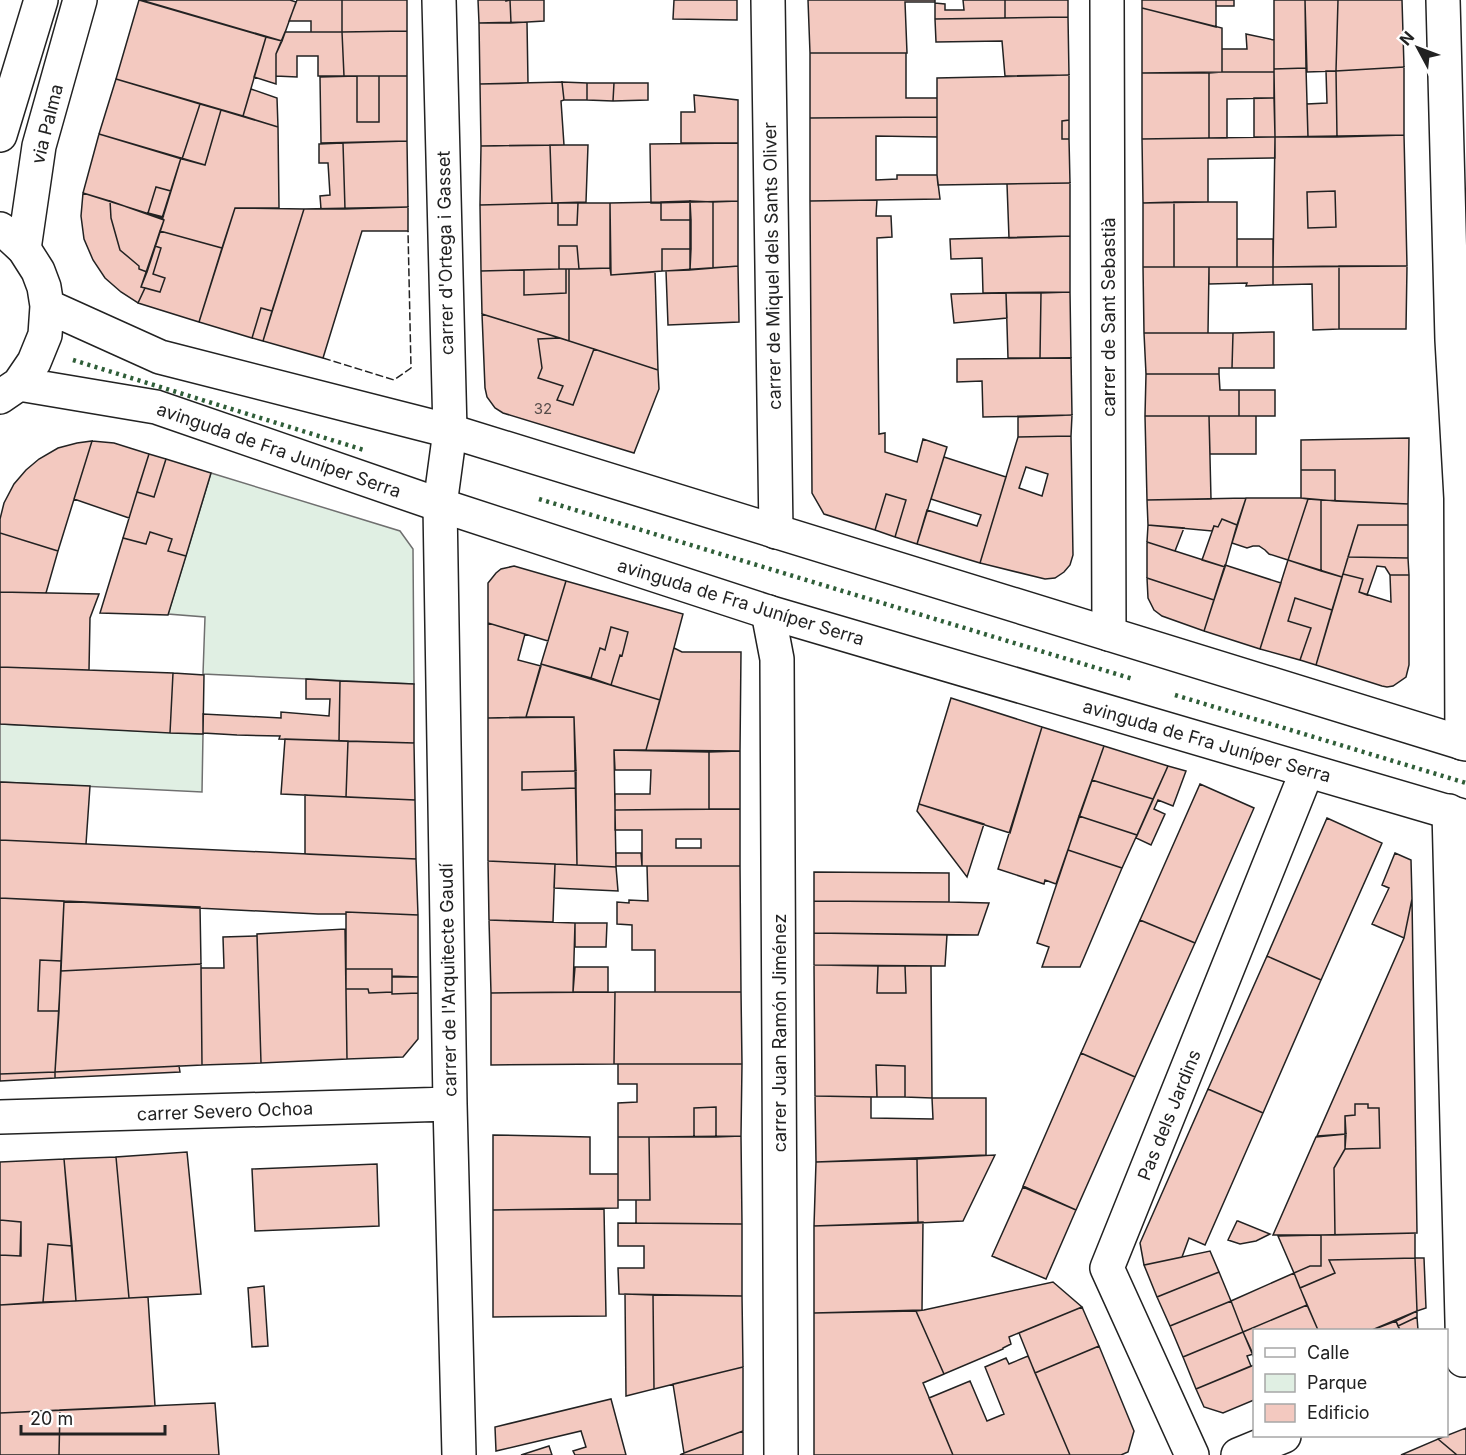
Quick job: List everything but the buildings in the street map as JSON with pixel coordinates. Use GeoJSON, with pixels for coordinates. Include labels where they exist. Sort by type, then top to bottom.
{"type":"FeatureCollection","features":[{"type":"Feature","properties":{"kind":"street"},"geometry":{"type":"LineString","coordinates":[[0,135],[41,0]]}},
{"type":"Feature","properties":{"kind":"street","name":"via Palma"},"geometry":{"type":"LineString","coordinates":[[12,239],[80,0]]}},
{"type":"Feature","properties":{"kind":"street","name":"carrer d'Ortega i Gasset"},"geometry":{"type":"LineString","coordinates":[[439,0],[450,431],[440,505]]}},
{"type":"Feature","properties":{"kind":"street","name":"carrer de Miquel dels Sants Oliver"},"geometry":{"type":"LineString","coordinates":[[768,0],[776,532]]}},
{"type":"Feature","properties":{"kind":"street","name":"carrer de Sant Sebastià"},"geometry":{"type":"LineString","coordinates":[[1107,0],[1109,634]]}},
{"type":"Feature","properties":{"kind":"street"},"geometry":{"type":"LineString","coordinates":[[47,306],[160,357],[450,431],[1464,743],[1459,340],[1443,0]]}},
{"type":"Feature","properties":{"kind":"street"},"geometry":{"type":"LineString","coordinates":[[9,391],[34,362],[45,335],[47,306],[44,287],[38,271],[12,239]]}},
{"type":"Feature","properties":{"kind":"street","name":"avinguda de Fra Juníper Serra"},"geometry":{"type":"LineString","coordinates":[[9,391],[156,407],[440,505],[768,612],[1457,814]]}},
{"type":"Feature","properties":{"kind":"street","name":"carrer de l'Arquitecte Gaudí"},"geometry":{"type":"LineString","coordinates":[[440,505],[450,1104],[459,1455]]}},
{"type":"Feature","properties":{"kind":"street","name":"carrer Juan Ramón Jiménez"},"geometry":{"type":"LineString","coordinates":[[768,612],[777,658],[781,1455]]}},
{"type":"Feature","properties":{"kind":"street","name":"Pas dels Jardins"},"geometry":{"type":"LineString","coordinates":[[1192,1455],[1107,1268],[1307,771]]}},
{"type":"Feature","properties":{"kind":"street"},"geometry":{"type":"LineString","coordinates":[[1457,814],[1458,1362]]}},
{"type":"Feature","properties":{"kind":"street","name":"carrer Severo Ochoa"},"geometry":{"type":"LineString","coordinates":[[0,1117],[450,1104]]}},
{"type":"Feature","properties":{"kind":"street"},"geometry":{"type":"LineString","coordinates":[[1238,1455],[1282,1437]]}},
{"type":"Feature","properties":{"kind":"green space"},"geometry":{"type":"Polygon","coordinates":[[[211,473],[400,531],[413,549],[414,684],[203,674],[205,617],[168,614],[211,473]]]}},
{"type":"Feature","properties":{"kind":"green space"},"geometry":{"type":"Polygon","coordinates":[[[0,724],[203,734],[202,792],[0,782],[0,724]]]}},
{"type":"Feature","properties":{"kind":"hedge"},"geometry":{"type":"LineString","coordinates":[[73,360],[364,450]]}},
{"type":"Feature","properties":{"kind":"hedge"},"geometry":{"type":"LineString","coordinates":[[539,499],[1133,679]]}},
{"type":"Feature","properties":{"kind":"hedge"},"geometry":{"type":"LineString","coordinates":[[1175,695],[1466,783]]}},
{"type":"Feature","properties":{"kind":"fence"},"geometry":{"type":"LineString","coordinates":[[323,358],[394,380],[411,368],[408,231]]}}]}
